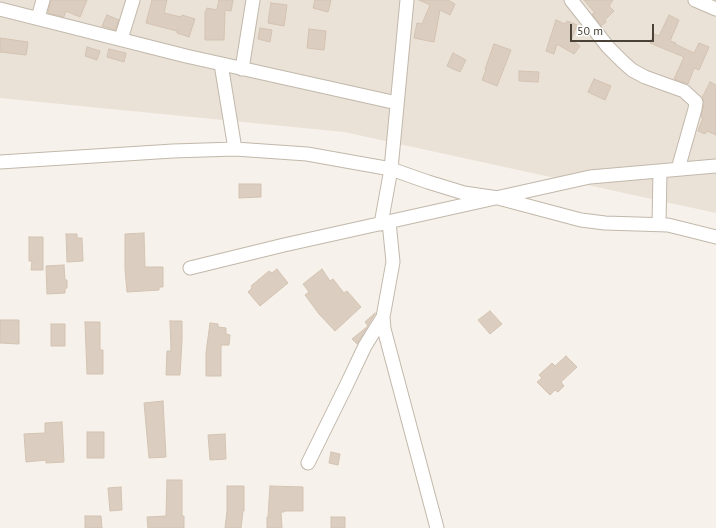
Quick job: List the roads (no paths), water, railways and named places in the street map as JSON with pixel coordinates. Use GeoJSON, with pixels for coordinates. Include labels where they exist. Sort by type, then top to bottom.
{"type":"FeatureCollection","features":[{"type":"Feature","properties":{"kind":"street"},"geometry":{"type":"LineString","coordinates":[[38,18],[43,0]]}},
{"type":"Feature","properties":{"kind":"street"},"geometry":{"type":"LineString","coordinates":[[121,39],[133,0]]}},
{"type":"Feature","properties":{"kind":"street"},"geometry":{"type":"LineString","coordinates":[[242,69],[253,0]]}},
{"type":"Feature","properties":{"kind":"street"},"geometry":{"type":"LineString","coordinates":[[407,0],[385,223],[393,262],[383,317],[384,328],[437,528]]}},
{"type":"Feature","properties":{"kind":"street"},"geometry":{"type":"LineString","coordinates":[[571,0],[608,47],[632,70],[645,77],[684,92],[696,102],[678,169]]}},
{"type":"Feature","properties":{"kind":"street"},"geometry":{"type":"LineString","coordinates":[[695,0],[716,9]]}},
{"type":"Feature","properties":{"kind":"street"},"geometry":{"type":"LineString","coordinates":[[0,9],[220,64],[397,103]]}},
{"type":"Feature","properties":{"kind":"street"},"geometry":{"type":"LineString","coordinates":[[220,64],[235,149]]}},
{"type":"Feature","properties":{"kind":"street"},"geometry":{"type":"LineString","coordinates":[[0,162],[174,151],[235,149],[307,154],[391,169],[464,193],[498,198],[581,220],[605,223],[668,225],[716,237]]}},
{"type":"Feature","properties":{"kind":"street"},"geometry":{"type":"LineString","coordinates":[[190,268],[284,245],[590,177],[716,166]]}},
{"type":"Feature","properties":{"kind":"street"},"geometry":{"type":"LineString","coordinates":[[659,224],[660,171]]}},
{"type":"Feature","properties":{"kind":"street"},"geometry":{"type":"LineString","coordinates":[[308,463],[348,384],[365,346],[383,317]]}}]}
